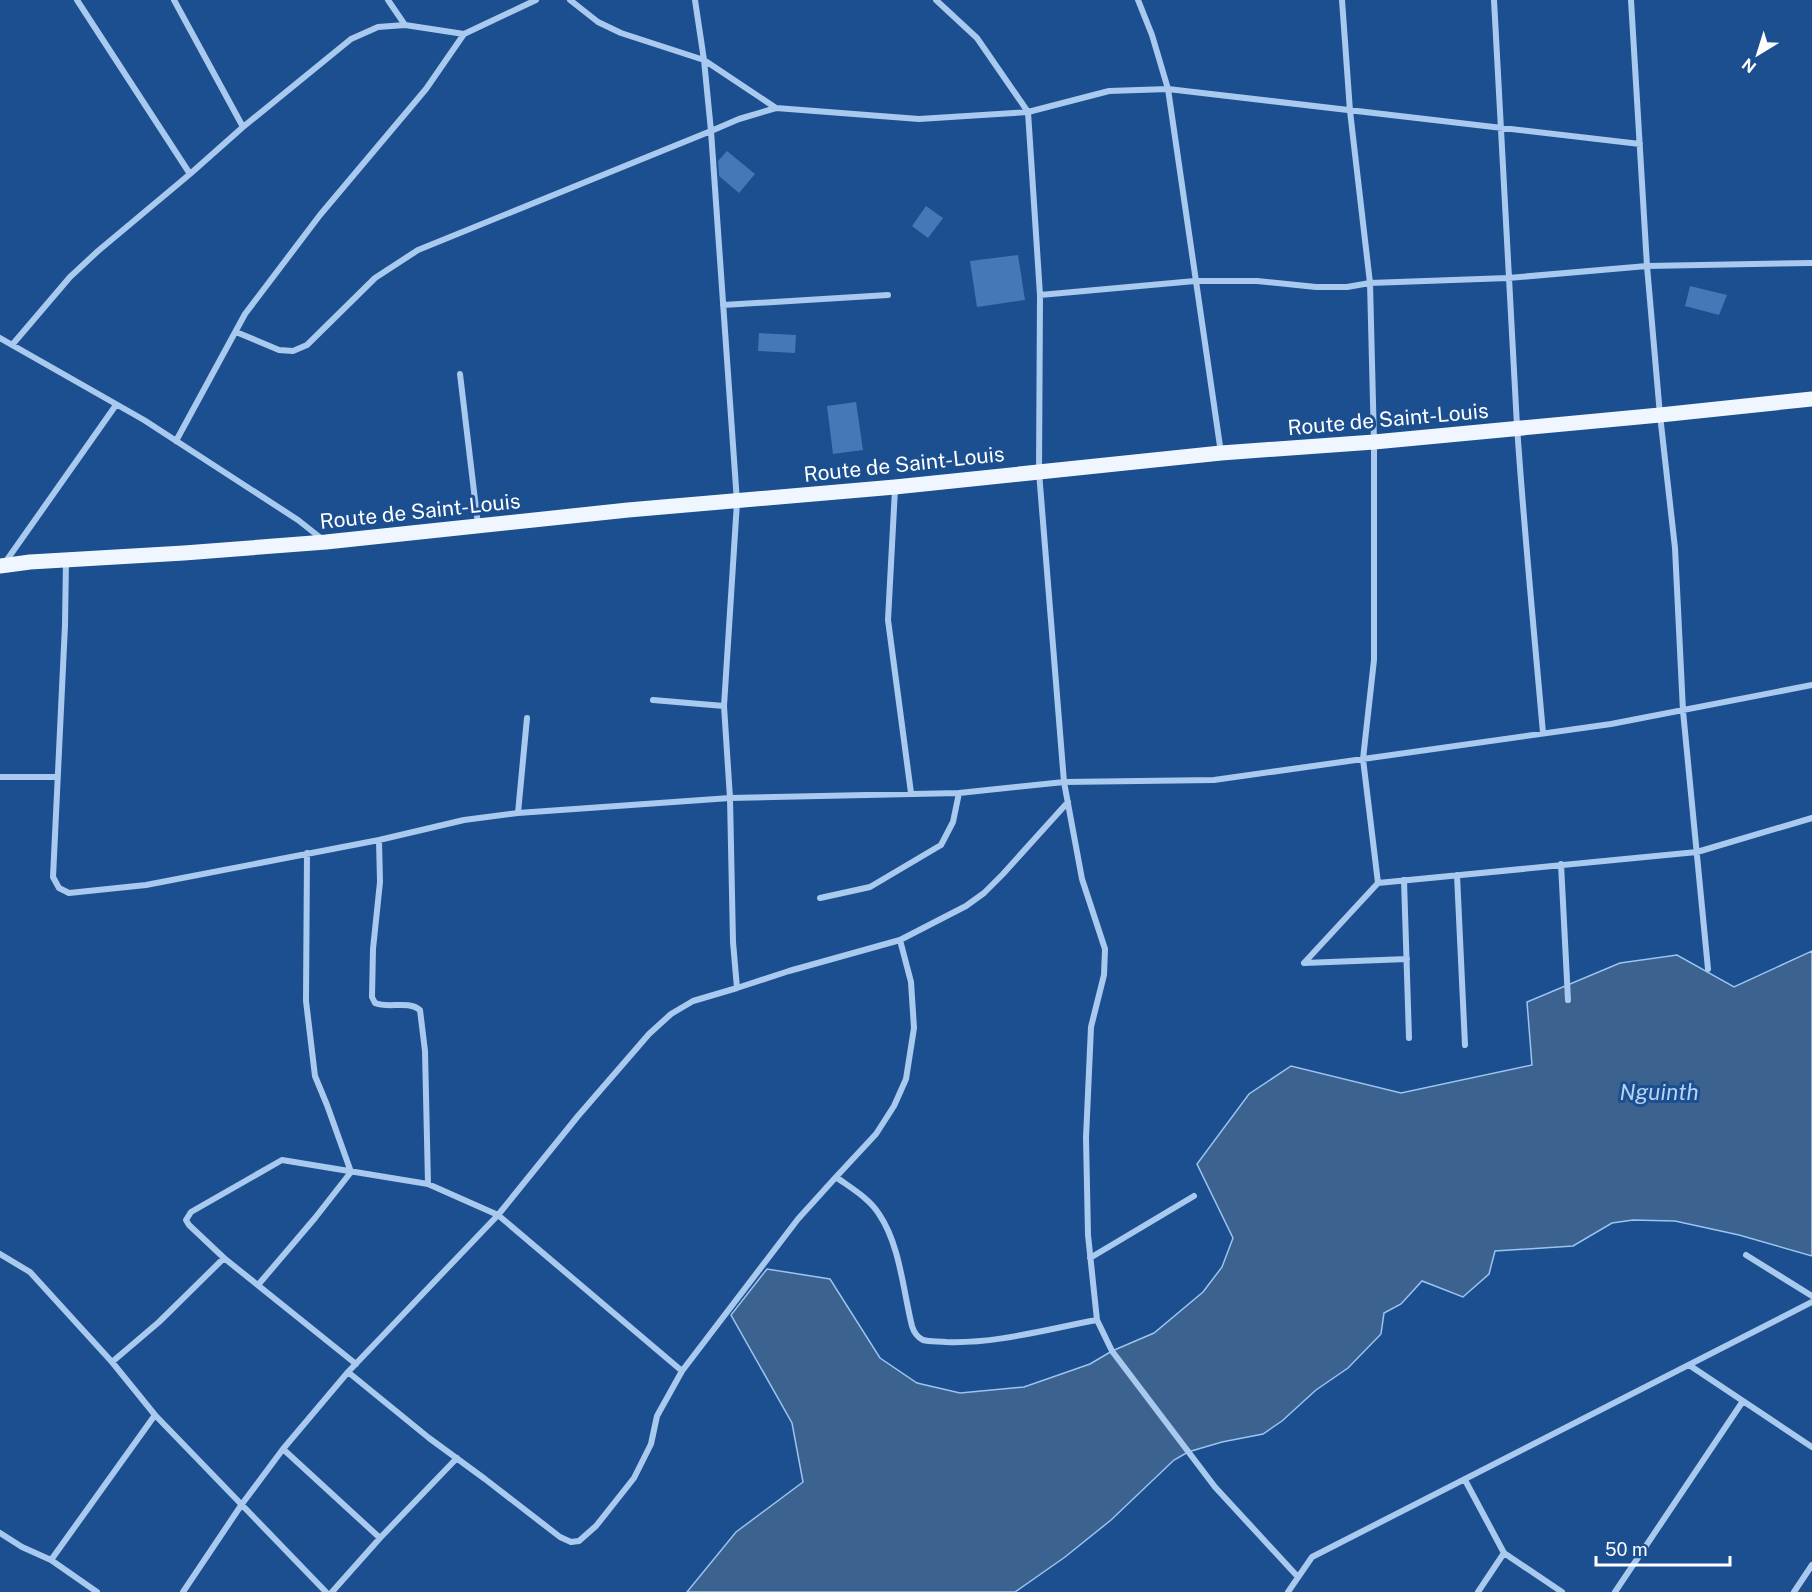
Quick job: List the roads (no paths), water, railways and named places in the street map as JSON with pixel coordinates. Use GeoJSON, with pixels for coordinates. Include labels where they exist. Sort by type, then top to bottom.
{"type":"FeatureCollection","features":[{"type":"Feature","properties":{"kind":"main road","name":"Route de Saint-Louis"},"geometry":{"type":"LineString","coordinates":[[1,567],[66,560],[326,542],[628,510],[895,487],[1221,453],[1374,442],[1660,416],[1812,399]]}},
{"type":"Feature","properties":{"kind":"street"},"geometry":{"type":"LineString","coordinates":[[77,0],[190,174]]}},
{"type":"Feature","properties":{"kind":"street"},"geometry":{"type":"LineString","coordinates":[[174,0],[243,127]]}},
{"type":"Feature","properties":{"kind":"street"},"geometry":{"type":"LineString","coordinates":[[388,0],[405,25]]}},
{"type":"Feature","properties":{"kind":"street"},"geometry":{"type":"LineString","coordinates":[[176,441],[245,314],[320,215],[426,89],[464,34],[536,0]]}},
{"type":"Feature","properties":{"kind":"street"},"geometry":{"type":"LineString","coordinates":[[570,0],[598,22],[613,29],[705,60],[776,108]]}},
{"type":"Feature","properties":{"kind":"street"},"geometry":{"type":"LineString","coordinates":[[695,0],[705,60],[711,131],[736,502],[724,706],[730,798],[733,942],[737,988]]}},
{"type":"Feature","properties":{"kind":"street"},"geometry":{"type":"LineString","coordinates":[[936,0],[977,38],[1028,112],[1040,295],[1038,472],[1064,783],[1082,879],[1105,949],[1104,975],[1091,1027],[1086,1138],[1090,1257],[1096,1320],[1112,1351],[1215,1487],[1298,1577]]}},
{"type":"Feature","properties":{"kind":"street"},"geometry":{"type":"LineString","coordinates":[[1138,0],[1152,35],[1168,89],[1221,453]]}},
{"type":"Feature","properties":{"kind":"street"},"geometry":{"type":"LineString","coordinates":[[1342,0],[1350,111],[1370,283],[1374,442],[1374,660],[1363,759],[1378,883]]}},
{"type":"Feature","properties":{"kind":"street"},"geometry":{"type":"LineString","coordinates":[[1494,0],[1518,429],[1543,734]]}},
{"type":"Feature","properties":{"kind":"street"},"geometry":{"type":"LineString","coordinates":[[1631,0],[1647,266],[1660,416],[1675,548],[1683,711],[1708,969]]}},
{"type":"Feature","properties":{"kind":"street"},"geometry":{"type":"LineString","coordinates":[[12,345],[70,278],[98,251],[243,127],[351,39],[378,27],[405,25],[464,34]]}},
{"type":"Feature","properties":{"kind":"street"},"geometry":{"type":"LineString","coordinates":[[236,332],[279,350],[293,351],[306,345],[375,278],[418,250],[739,119],[776,108],[919,119],[1028,112],[1109,91],[1168,89],[1640,144]]}},
{"type":"Feature","properties":{"kind":"street"},"geometry":{"type":"LineString","coordinates":[[1040,295],[1195,281],[1257,281],[1316,287],[1347,287],[1370,283],[1508,278],[1647,266],[1812,263]]}},
{"type":"Feature","properties":{"kind":"street"},"geometry":{"type":"LineString","coordinates":[[723,305],[888,295]]}},
{"type":"Feature","properties":{"kind":"street"},"geometry":{"type":"LineString","coordinates":[[0,338],[144,420],[298,520],[326,542]]}},
{"type":"Feature","properties":{"kind":"street"},"geometry":{"type":"LineString","coordinates":[[460,374],[478,526]]}},
{"type":"Feature","properties":{"kind":"street"},"geometry":{"type":"LineString","coordinates":[[1,567],[116,405]]}},
{"type":"Feature","properties":{"kind":"street"},"geometry":{"type":"LineString","coordinates":[[895,487],[888,620],[911,793]]}},
{"type":"Feature","properties":{"kind":"street"},"geometry":{"type":"LineString","coordinates":[[66,560],[53,877],[59,888],[69,892],[146,885],[379,840],[464,820],[518,813],[730,798],[959,793],[1064,783],[1214,780],[1611,724],[1812,685]]}},
{"type":"Feature","properties":{"kind":"street"},"geometry":{"type":"LineString","coordinates":[[653,700],[724,706]]}},
{"type":"Feature","properties":{"kind":"street"},"geometry":{"type":"LineString","coordinates":[[518,813],[527,718]]}},
{"type":"Feature","properties":{"kind":"street"},"geometry":{"type":"LineString","coordinates":[[0,777],[57,777]]}},
{"type":"Feature","properties":{"kind":"street"},"geometry":{"type":"LineString","coordinates":[[820,898],[870,887],[941,845],[953,822],[959,793]]}},
{"type":"Feature","properties":{"kind":"street"},"geometry":{"type":"LineString","coordinates":[[183,1592],[242,1504],[283,1449],[348,1372],[498,1215],[578,1116],[649,1034],[693,1000],[900,940],[966,906],[984,893],[1003,874],[1068,802]]}},
{"type":"Feature","properties":{"kind":"street"},"geometry":{"type":"LineString","coordinates":[[1407,959],[1304,963],[1378,883],[1697,852],[1812,818]]}},
{"type":"Feature","properties":{"kind":"street"},"geometry":{"type":"LineString","coordinates":[[379,840],[380,882],[373,949],[372,997],[375,1003],[380,1005],[414,1006],[420,1010],[425,1051],[428,1184]]}},
{"type":"Feature","properties":{"kind":"street"},"geometry":{"type":"LineString","coordinates":[[307,853],[306,1001],[315,1076],[351,1172]]}},
{"type":"Feature","properties":{"kind":"street"},"geometry":{"type":"LineString","coordinates":[[1561,864],[1568,1000]]}},
{"type":"Feature","properties":{"kind":"street"},"geometry":{"type":"LineString","coordinates":[[1457,875],[1465,1045]]}},
{"type":"Feature","properties":{"kind":"street"},"geometry":{"type":"LineString","coordinates":[[1404,880],[1409,1038]]}},
{"type":"Feature","properties":{"kind":"street"},"geometry":{"type":"LineString","coordinates":[[348,1372],[429,1438],[560,1537],[571,1542],[579,1541],[596,1526],[634,1478],[651,1444],[657,1416],[682,1371],[798,1219],[876,1134],[894,1106],[906,1079],[914,1028],[911,982],[900,940]]}},
{"type":"Feature","properties":{"kind":"street"},"geometry":{"type":"LineString","coordinates":[[356,1364],[224,1258],[189,1225],[186,1220],[191,1212],[282,1160],[428,1184],[498,1215],[682,1371]]}},
{"type":"Feature","properties":{"kind":"street"},"geometry":{"type":"LineString","coordinates":[[258,1285],[351,1172]]}},
{"type":"Feature","properties":{"kind":"street"},"geometry":{"type":"LineString","coordinates":[[836,1178],[865,1197],[879,1213],[897,1254],[912,1326],[915,1334],[920,1338],[928,1341],[959,1342],[986,1340],[1096,1320]]}},
{"type":"Feature","properties":{"kind":"street"},"geometry":{"type":"LineString","coordinates":[[1090,1257],[1194,1197]]}},
{"type":"Feature","properties":{"kind":"street"},"geometry":{"type":"LineString","coordinates":[[0,1254],[30,1272],[112,1362],[155,1415],[326,1592]]}},
{"type":"Feature","properties":{"kind":"street"},"geometry":{"type":"LineString","coordinates":[[1746,1255],[1812,1296]]}},
{"type":"Feature","properties":{"kind":"street"},"geometry":{"type":"LineString","coordinates":[[112,1362],[159,1323],[224,1258]]}},
{"type":"Feature","properties":{"kind":"street"},"geometry":{"type":"LineString","coordinates":[[1289,1592],[1312,1557],[1812,1302]]}},
{"type":"Feature","properties":{"kind":"street"},"geometry":{"type":"LineString","coordinates":[[1689,1365],[1812,1447]]}},
{"type":"Feature","properties":{"kind":"street"},"geometry":{"type":"LineString","coordinates":[[1615,1592],[1743,1401]]}},
{"type":"Feature","properties":{"kind":"street"},"geometry":{"type":"LineString","coordinates":[[51,1560],[155,1415]]}},
{"type":"Feature","properties":{"kind":"street"},"geometry":{"type":"LineString","coordinates":[[283,1449],[380,1538]]}},
{"type":"Feature","properties":{"kind":"street"},"geometry":{"type":"LineString","coordinates":[[332,1592],[457,1458]]}},
{"type":"Feature","properties":{"kind":"street"},"geometry":{"type":"LineString","coordinates":[[1465,1480],[1504,1553],[1563,1592]]}},
{"type":"Feature","properties":{"kind":"street"},"geometry":{"type":"LineString","coordinates":[[0,1533],[22,1547],[51,1560],[97,1592]]}},
{"type":"Feature","properties":{"kind":"street"},"geometry":{"type":"LineString","coordinates":[[1478,1592],[1504,1553]]}},
{"type":"Feature","properties":{"kind":"street"},"geometry":{"type":"LineString","coordinates":[[1794,1592],[1812,1565]]}},
{"type":"Feature","properties":{"kind":"water","name":"Nguinth"},"geometry":{"type":"Polygon","coordinates":[[[1812,951],[1812,1256],[1739,1235],[1675,1221],[1633,1220],[1612,1223],[1573,1246],[1495,1251],[1489,1274],[1463,1297],[1422,1281],[1401,1304],[1384,1313],[1381,1334],[1348,1368],[1316,1390],[1282,1421],[1263,1434],[1222,1442],[1188,1452],[1174,1460],[1111,1520],[1065,1557],[1015,1592],[687,1592],[736,1532],[803,1482],[792,1423],[731,1315],[767,1269],[830,1279],[880,1358],[917,1383],[960,1393],[1024,1387],[1090,1364],[1112,1351],[1154,1333],[1203,1292],[1222,1267],[1233,1238],[1197,1164],[1249,1094],[1291,1066],[1401,1093],[1532,1065],[1527,1002],[1620,963],[1677,955],[1734,987],[1812,951]]]}}]}
